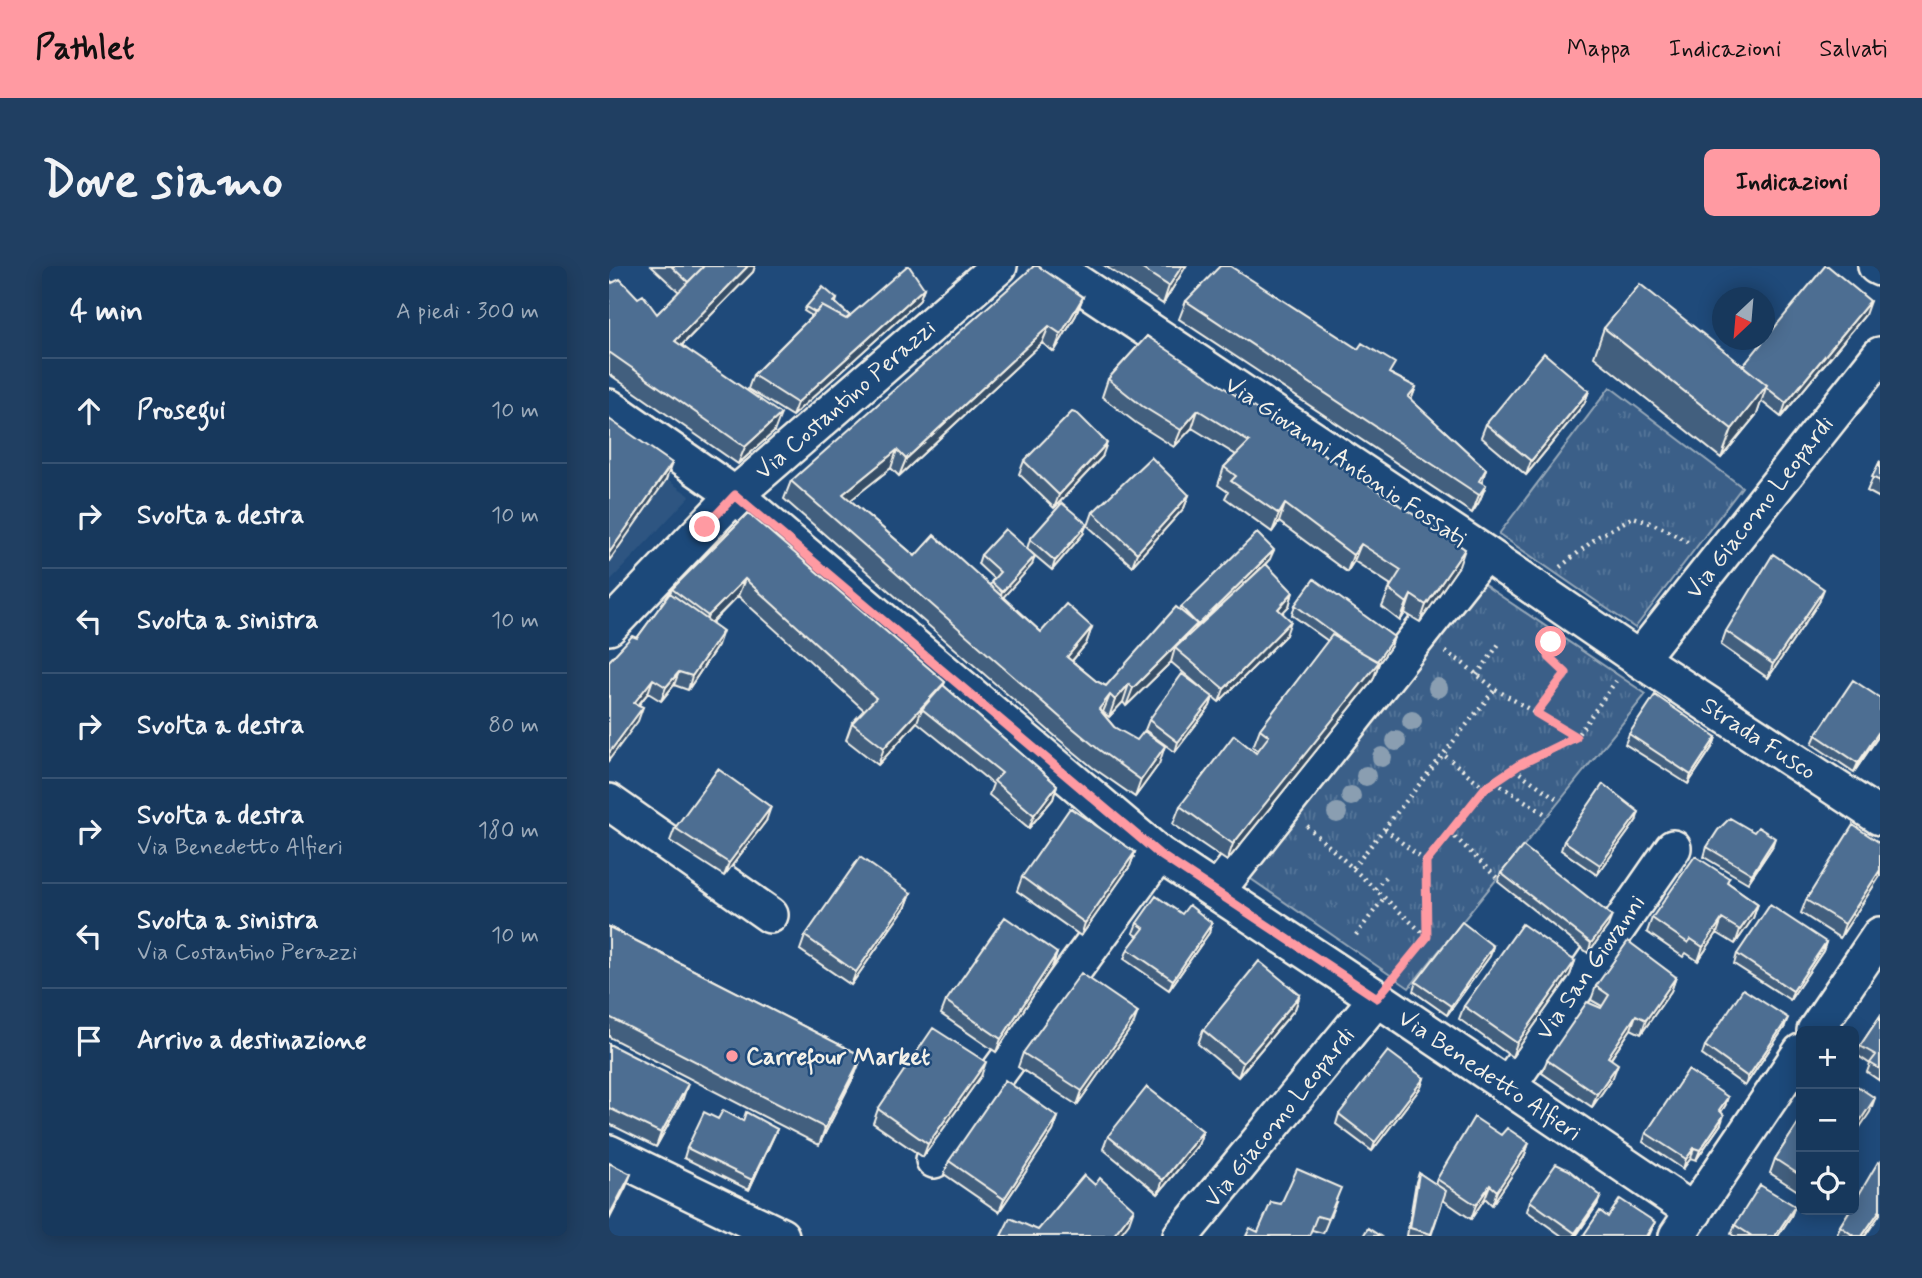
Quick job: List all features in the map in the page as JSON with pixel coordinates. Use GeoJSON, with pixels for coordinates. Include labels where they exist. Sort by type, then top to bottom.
{"type":"FeatureCollection","features":[{"type":"Feature","properties":{"kind":"street","name":"Via Costantino Perazzi"},"geometry":{"type":"LineString","coordinates":[[609,628],[735,495],[999,266]]}},
{"type":"Feature","properties":{"kind":"street","name":"Via Giovanni Antonio Fossati"},"geometry":{"type":"LineString","coordinates":[[1052,266],[1484,553],[1629,668]]}},
{"type":"Feature","properties":{"kind":"street","name":"Via Giacomo Leopardi"},"geometry":{"type":"LineString","coordinates":[[1629,668],[1880,355]]}},
{"type":"Feature","properties":{"kind":"street","name":"Via Benedetto Alfieri"},"geometry":{"type":"LineString","coordinates":[[609,407],[735,495],[1159,854],[1508,1086],[1686,1224]]}},
{"type":"Feature","properties":{"kind":"street"},"geometry":{"type":"LineString","coordinates":[[1216,892],[1484,553]]}},
{"type":"Feature","properties":{"kind":"street","name":"Strada Fusco"},"geometry":{"type":"LineString","coordinates":[[1629,668],[1880,817]]}},
{"type":"Feature","properties":{"kind":"street"},"geometry":{"type":"LineString","coordinates":[[609,802],[770,915]]}},
{"type":"Feature","properties":{"kind":"street","name":"Via San Giovanni"},"geometry":{"type":"LineString","coordinates":[[1508,1086],[1672,848]]}},
{"type":"Feature","properties":{"kind":"street"},"geometry":{"type":"LineString","coordinates":[[934,1160],[1159,854]]}},
{"type":"Feature","properties":{"kind":"street"},"geometry":{"type":"LineString","coordinates":[[1818,1026],[1880,935]]}},
{"type":"Feature","properties":{"kind":"street","name":"Via Giacomo Leopardi"},"geometry":{"type":"LineString","coordinates":[[1181,1236],[1377,998]]}},
{"type":"Feature","properties":{"kind":"street"},"geometry":{"type":"LineString","coordinates":[[1686,1224],[1796,1059]]}},
{"type":"Feature","properties":{"kind":"street"},"geometry":{"type":"LineString","coordinates":[[609,1153],[781,1236]]}},
{"type":"Feature","properties":{"kind":"path"},"geometry":{"type":"LineString","coordinates":[[1554,572],[1599,536],[1633,517],[1657,524],[1677,534],[1699,551]]}},
{"type":"Feature","properties":{"kind":"path"},"geometry":{"type":"LineString","coordinates":[[1477,675],[1501,641]]}},
{"type":"Feature","properties":{"kind":"path"},"geometry":{"type":"LineString","coordinates":[[1536,713],[1566,673],[1549,657],[1551,642]]}},
{"type":"Feature","properties":{"kind":"path"},"geometry":{"type":"LineString","coordinates":[[1437,648],[1460,661],[1495,689],[1576,737]]}},
{"type":"Feature","properties":{"kind":"path"},"geometry":{"type":"LineString","coordinates":[[1377,998],[1427,937],[1426,862],[1485,788],[1514,769],[1576,737],[1629,668]]}},
{"type":"Feature","properties":{"kind":"path"},"geometry":{"type":"LineString","coordinates":[[1353,868],[1495,689]]}},
{"type":"Feature","properties":{"kind":"path"},"geometry":{"type":"LineString","coordinates":[[1444,755],[1485,788]]}},
{"type":"Feature","properties":{"kind":"path"},"geometry":{"type":"LineString","coordinates":[[1514,769],[1560,801]]}},
{"type":"Feature","properties":{"kind":"path"},"geometry":{"type":"LineString","coordinates":[[1494,782],[1548,815]]}},
{"type":"Feature","properties":{"kind":"path"},"geometry":{"type":"LineString","coordinates":[[1299,819],[1427,937]]}},
{"type":"Feature","properties":{"kind":"path"},"geometry":{"type":"LineString","coordinates":[[1385,829],[1426,862]]}},
{"type":"Feature","properties":{"kind":"path"},"geometry":{"type":"LineString","coordinates":[[1450,832],[1497,878]]}},
{"type":"Feature","properties":{"kind":"path"},"geometry":{"type":"LineString","coordinates":[[1375,888],[1384,877]]}},
{"type":"Feature","properties":{"kind":"path"},"geometry":{"type":"LineString","coordinates":[[1356,935],[1384,898]]}},
{"type":"Feature","properties":{"kind":"shaded area"},"geometry":{"type":"Polygon","coordinates":[[[609,438],[690,496],[609,582],[609,438]]]}},
{"type":"Feature","properties":{"kind":"green space"},"geometry":{"type":"Polygon","coordinates":[[[1610,387],[1742,487],[1635,628],[1499,534],[1610,387]]]}},
{"type":"Feature","properties":{"kind":"green space"},"geometry":{"type":"Polygon","coordinates":[[[1477,580],[1646,694],[1409,988],[1238,870],[1477,580]]]}},
{"type":"Feature","properties":{"kind":"building"},"geometry":{"type":"Polygon","coordinates":[[[671,266],[704,266],[688,282],[671,266]]]}},
{"type":"Feature","properties":{"kind":"building"},"geometry":{"type":"Polygon","coordinates":[[[704,266],[748,266],[675,341],[781,414],[745,447],[609,352],[609,280],[612,283],[620,279],[638,298],[643,295],[657,314],[704,266]]]}},
{"type":"Feature","properties":{"kind":"building"},"geometry":{"type":"Polygon","coordinates":[[[907,266],[924,288],[797,403],[753,375],[822,306],[846,319],[907,266]]]}},
{"type":"Feature","properties":{"kind":"building"},"geometry":{"type":"Polygon","coordinates":[[[1034,266],[1038,266],[1083,297],[1061,334],[1049,326],[906,459],[897,450],[843,494],[915,556],[934,535],[1041,632],[1066,604],[1092,627],[1067,657],[1106,686],[1176,607],[1197,624],[1133,688],[1129,684],[1115,700],[1110,695],[1099,709],[1114,727],[1137,740],[1144,731],[1165,746],[1141,780],[1063,720],[791,481],[1034,266]]]}},
{"type":"Feature","properties":{"kind":"building"},"geometry":{"type":"Polygon","coordinates":[[[1138,266],[1182,266],[1169,286],[1138,266]]]}},
{"type":"Feature","properties":{"kind":"building"},"geometry":{"type":"Polygon","coordinates":[[[1220,266],[1230,266],[1358,349],[1362,343],[1395,363],[1389,373],[1416,387],[1408,397],[1486,469],[1479,481],[1486,485],[1479,495],[1186,301],[1220,266]]]}},
{"type":"Feature","properties":{"kind":"building"},"geometry":{"type":"Polygon","coordinates":[[[1825,266],[1870,301],[1786,403],[1743,366],[1756,350],[1775,350],[1775,327],[1825,266]]]}},
{"type":"Feature","properties":{"kind":"building"},"geometry":{"type":"Polygon","coordinates":[[[1640,284],[1712,341],[1712,350],[1723,350],[1767,385],[1732,429],[1604,328],[1640,284]]]}},
{"type":"Feature","properties":{"kind":"building"},"geometry":{"type":"Polygon","coordinates":[[[823,287],[837,299],[834,302],[850,316],[846,319],[822,306],[816,313],[806,307],[823,287]]]}},
{"type":"Feature","properties":{"kind":"building"},"geometry":{"type":"Polygon","coordinates":[[[1147,336],[1465,549],[1426,605],[1411,595],[1407,603],[1389,589],[1401,570],[1361,544],[1353,555],[1285,504],[1279,514],[1231,481],[1236,476],[1224,467],[1249,442],[1198,410],[1181,430],[1142,406],[1108,379],[1147,336]]]}},
{"type":"Feature","properties":{"kind":"building"},"geometry":{"type":"Polygon","coordinates":[[[1544,353],[1589,391],[1531,461],[1486,424],[1544,353]]]}},
{"type":"Feature","properties":{"kind":"building"},"geometry":{"type":"Polygon","coordinates":[[[1072,412],[1078,414],[1107,443],[1059,495],[1024,461],[1072,412]]]}},
{"type":"Feature","properties":{"kind":"building"},"geometry":{"type":"Polygon","coordinates":[[[609,419],[672,463],[609,553],[609,419]]]}},
{"type":"Feature","properties":{"kind":"building"},"geometry":{"type":"Polygon","coordinates":[[[1151,457],[1189,495],[1137,553],[1093,512],[1151,457]]]}},
{"type":"Feature","properties":{"kind":"building"},"geometry":{"type":"Polygon","coordinates":[[[1880,461],[1880,481],[1872,477],[1880,461]]]}},
{"type":"Feature","properties":{"kind":"building"},"geometry":{"type":"Polygon","coordinates":[[[1062,503],[1087,524],[1055,561],[1030,539],[1062,503]]]}},
{"type":"Feature","properties":{"kind":"building"},"geometry":{"type":"Polygon","coordinates":[[[748,513],[945,682],[884,748],[852,723],[876,698],[745,579],[708,616],[672,589],[748,513]]]}},
{"type":"Feature","properties":{"kind":"building"},"geometry":{"type":"Polygon","coordinates":[[[1005,529],[1035,556],[1002,592],[991,582],[1000,572],[981,555],[1005,529]]]}},
{"type":"Feature","properties":{"kind":"building"},"geometry":{"type":"Polygon","coordinates":[[[1257,533],[1274,550],[1198,625],[1181,607],[1257,533]]]}},
{"type":"Feature","properties":{"kind":"building"},"geometry":{"type":"Polygon","coordinates":[[[1773,554],[1824,589],[1773,664],[1726,631],[1773,554]]]}},
{"type":"Feature","properties":{"kind":"building"},"geometry":{"type":"Polygon","coordinates":[[[1266,564],[1293,592],[1278,609],[1291,621],[1224,689],[1175,648],[1266,564]]]}},
{"type":"Feature","properties":{"kind":"building"},"geometry":{"type":"Polygon","coordinates":[[[1314,579],[1394,637],[1377,661],[1349,645],[1295,605],[1314,579]]]}},
{"type":"Feature","properties":{"kind":"building"},"geometry":{"type":"Polygon","coordinates":[[[670,593],[723,631],[692,676],[679,672],[666,687],[653,679],[634,703],[643,707],[609,753],[609,661],[632,636],[637,638],[670,593]]]}},
{"type":"Feature","properties":{"kind":"building"},"geometry":{"type":"Polygon","coordinates":[[[1332,635],[1379,662],[1233,844],[1180,806],[1234,735],[1256,753],[1269,736],[1260,729],[1332,635]]]}},
{"type":"Feature","properties":{"kind":"building"},"geometry":{"type":"Polygon","coordinates":[[[1182,674],[1213,697],[1178,742],[1149,720],[1182,674]]]}},
{"type":"Feature","properties":{"kind":"building"},"geometry":{"type":"Polygon","coordinates":[[[1853,680],[1880,698],[1880,730],[1858,763],[1816,735],[1853,680]]]}},
{"type":"Feature","properties":{"kind":"building"},"geometry":{"type":"Polygon","coordinates":[[[943,685],[1057,785],[1034,815],[994,781],[1002,773],[922,709],[943,685]]]}},
{"type":"Feature","properties":{"kind":"building"},"geometry":{"type":"Polygon","coordinates":[[[1655,695],[1716,737],[1691,775],[1629,734],[1655,695]]]}},
{"type":"Feature","properties":{"kind":"building"},"geometry":{"type":"Polygon","coordinates":[[[718,769],[771,807],[729,863],[675,828],[718,769]]]}},
{"type":"Feature","properties":{"kind":"building"},"geometry":{"type":"Polygon","coordinates":[[[1603,784],[1639,812],[1600,865],[1564,841],[1603,784]]]}},
{"type":"Feature","properties":{"kind":"building"},"geometry":{"type":"Polygon","coordinates":[[[1070,808],[1135,852],[1085,923],[1022,877],[1070,808]]]}},
{"type":"Feature","properties":{"kind":"building"},"geometry":{"type":"Polygon","coordinates":[[[1730,818],[1754,832],[1758,827],[1775,838],[1752,874],[1707,847],[1730,818]]]}},
{"type":"Feature","properties":{"kind":"building"},"geometry":{"type":"Polygon","coordinates":[[[1853,825],[1880,843],[1880,870],[1845,924],[1806,900],[1853,825]]]}},
{"type":"Feature","properties":{"kind":"building"},"geometry":{"type":"Polygon","coordinates":[[[1523,846],[1612,916],[1591,943],[1501,873],[1523,846]]]}},
{"type":"Feature","properties":{"kind":"building"},"geometry":{"type":"Polygon","coordinates":[[[1695,856],[1729,878],[1727,882],[1758,904],[1740,930],[1722,919],[1703,947],[1691,939],[1688,943],[1652,918],[1695,856]]]}},
{"type":"Feature","properties":{"kind":"building"},"geometry":{"type":"Polygon","coordinates":[[[860,857],[911,893],[856,972],[805,936],[860,857]]]}},
{"type":"Feature","properties":{"kind":"building"},"geometry":{"type":"Polygon","coordinates":[[[1156,896],[1182,914],[1189,905],[1212,923],[1173,980],[1128,949],[1144,928],[1137,923],[1156,896]]]}},
{"type":"Feature","properties":{"kind":"building"},"geometry":{"type":"Polygon","coordinates":[[[1770,905],[1826,942],[1793,991],[1737,954],[1770,905]]]}},
{"type":"Feature","properties":{"kind":"building"},"geometry":{"type":"Polygon","coordinates":[[[1005,917],[1057,953],[1001,1039],[946,1001],[1005,917]]]}},
{"type":"Feature","properties":{"kind":"building"},"geometry":{"type":"Polygon","coordinates":[[[1462,922],[1493,946],[1451,1006],[1416,982],[1462,922]]]}},
{"type":"Feature","properties":{"kind":"building"},"geometry":{"type":"Polygon","coordinates":[[[1522,924],[1575,961],[1517,1043],[1464,1006],[1522,924]]]}},
{"type":"Feature","properties":{"kind":"building","name":"Carrefour Market"},"geometry":{"type":"Polygon","coordinates":[[[609,927],[862,1056],[825,1128],[609,1017],[609,927]]]}},
{"type":"Feature","properties":{"kind":"building"},"geometry":{"type":"Polygon","coordinates":[[[1628,941],[1676,977],[1646,1020],[1636,1015],[1608,1057],[1618,1064],[1597,1094],[1547,1060],[1587,1002],[1601,1008],[1609,995],[1596,986],[1628,941]]]}},
{"type":"Feature","properties":{"kind":"building"},"geometry":{"type":"Polygon","coordinates":[[[1259,961],[1300,995],[1243,1063],[1203,1030],[1259,961]]]}},
{"type":"Feature","properties":{"kind":"building"},"geometry":{"type":"Polygon","coordinates":[[[1081,973],[1138,1012],[1082,1091],[1023,1053],[1081,973]]]}},
{"type":"Feature","properties":{"kind":"building"},"geometry":{"type":"Polygon","coordinates":[[[1743,989],[1788,1018],[1748,1077],[1705,1046],[1743,989]]]}},
{"type":"Feature","properties":{"kind":"building"},"geometry":{"type":"Polygon","coordinates":[[[1880,1016],[1880,1069],[1870,1063],[1876,1055],[1860,1046],[1880,1016]]]}},
{"type":"Feature","properties":{"kind":"building"},"geometry":{"type":"Polygon","coordinates":[[[933,1028],[986,1062],[928,1144],[878,1109],[933,1028]]]}},
{"type":"Feature","properties":{"kind":"building"},"geometry":{"type":"Polygon","coordinates":[[[609,1044],[688,1084],[661,1133],[609,1108],[609,1044]]]}},
{"type":"Feature","properties":{"kind":"building"},"geometry":{"type":"Polygon","coordinates":[[[1388,1051],[1424,1078],[1375,1142],[1339,1114],[1388,1051]]]}},
{"type":"Feature","properties":{"kind":"building"},"geometry":{"type":"Polygon","coordinates":[[[1688,1070],[1728,1097],[1719,1110],[1724,1115],[1700,1150],[1694,1148],[1686,1159],[1646,1133],[1688,1070]]]}},
{"type":"Feature","properties":{"kind":"building"},"geometry":{"type":"Polygon","coordinates":[[[1005,1080],[1058,1117],[1004,1199],[949,1161],[1005,1080]]]}},
{"type":"Feature","properties":{"kind":"building"},"geometry":{"type":"Polygon","coordinates":[[[1147,1087],[1203,1131],[1163,1180],[1108,1136],[1147,1087]]]}},
{"type":"Feature","properties":{"kind":"building"},"geometry":{"type":"Polygon","coordinates":[[[1859,1087],[1875,1098],[1859,1122],[1859,1087]]]}},
{"type":"Feature","properties":{"kind":"building"},"geometry":{"type":"Polygon","coordinates":[[[723,1110],[743,1121],[746,1112],[777,1129],[752,1180],[687,1148],[704,1112],[718,1119],[723,1110]]]}},
{"type":"Feature","properties":{"kind":"building"},"geometry":{"type":"Polygon","coordinates":[[[1474,1117],[1501,1135],[1507,1128],[1529,1143],[1497,1191],[1490,1185],[1476,1205],[1437,1179],[1474,1117]]]}},
{"type":"Feature","properties":{"kind":"building"},"geometry":{"type":"Polygon","coordinates":[[[1796,1127],[1796,1173],[1775,1159],[1796,1127]]]}},
{"type":"Feature","properties":{"kind":"building"},"geometry":{"type":"Polygon","coordinates":[[[1878,1162],[1880,1163],[1880,1210],[1862,1236],[1854,1236],[1840,1226],[1847,1215],[1859,1215],[1859,1194],[1878,1162]]]}},
{"type":"Feature","properties":{"kind":"building"},"geometry":{"type":"Polygon","coordinates":[[[609,1163],[631,1174],[609,1216],[609,1163]]]}},
{"type":"Feature","properties":{"kind":"building"},"geometry":{"type":"Polygon","coordinates":[[[1556,1164],[1569,1170],[1601,1196],[1575,1233],[1530,1201],[1556,1164]]]}},
{"type":"Feature","properties":{"kind":"building"},"geometry":{"type":"Polygon","coordinates":[[[1297,1169],[1341,1188],[1328,1219],[1317,1216],[1309,1236],[1246,1236],[1250,1228],[1258,1232],[1271,1202],[1281,1204],[1297,1169]]]}},
{"type":"Feature","properties":{"kind":"building"},"geometry":{"type":"Polygon","coordinates":[[[1419,1173],[1446,1191],[1431,1234],[1410,1228],[1419,1173]]]}},
{"type":"Feature","properties":{"kind":"building"},"geometry":{"type":"Polygon","coordinates":[[[1084,1175],[1095,1185],[1100,1178],[1134,1209],[1113,1236],[1001,1236],[1010,1218],[1038,1230],[1084,1175]]]}},
{"type":"Feature","properties":{"kind":"building"},"geometry":{"type":"Polygon","coordinates":[[[1760,1185],[1795,1206],[1775,1236],[1752,1236],[1735,1225],[1760,1185]]]}},
{"type":"Feature","properties":{"kind":"building"},"geometry":{"type":"Polygon","coordinates":[[[1620,1199],[1655,1222],[1646,1236],[1583,1236],[1600,1211],[1608,1217],[1620,1199]]]}},
{"type":"Feature","properties":{"kind":"building"},"geometry":{"type":"Polygon","coordinates":[[[1368,1228],[1380,1236],[1363,1236],[1368,1228]]]}},
{"type":"Feature","properties":{"kind":"place","name":"Carrefour Market"},"geometry":{"type":"Point","coordinates":[732,1056]}},
{"type":"Feature","properties":{"kind":"route"},"geometry":{"type":"LineString","coordinates":[[705,527],[735,495],[1159,854],[1377,998],[1427,937],[1426,862],[1485,788],[1519,765],[1576,737],[1536,713],[1566,673],[1549,657],[1551,642]]}}]}
